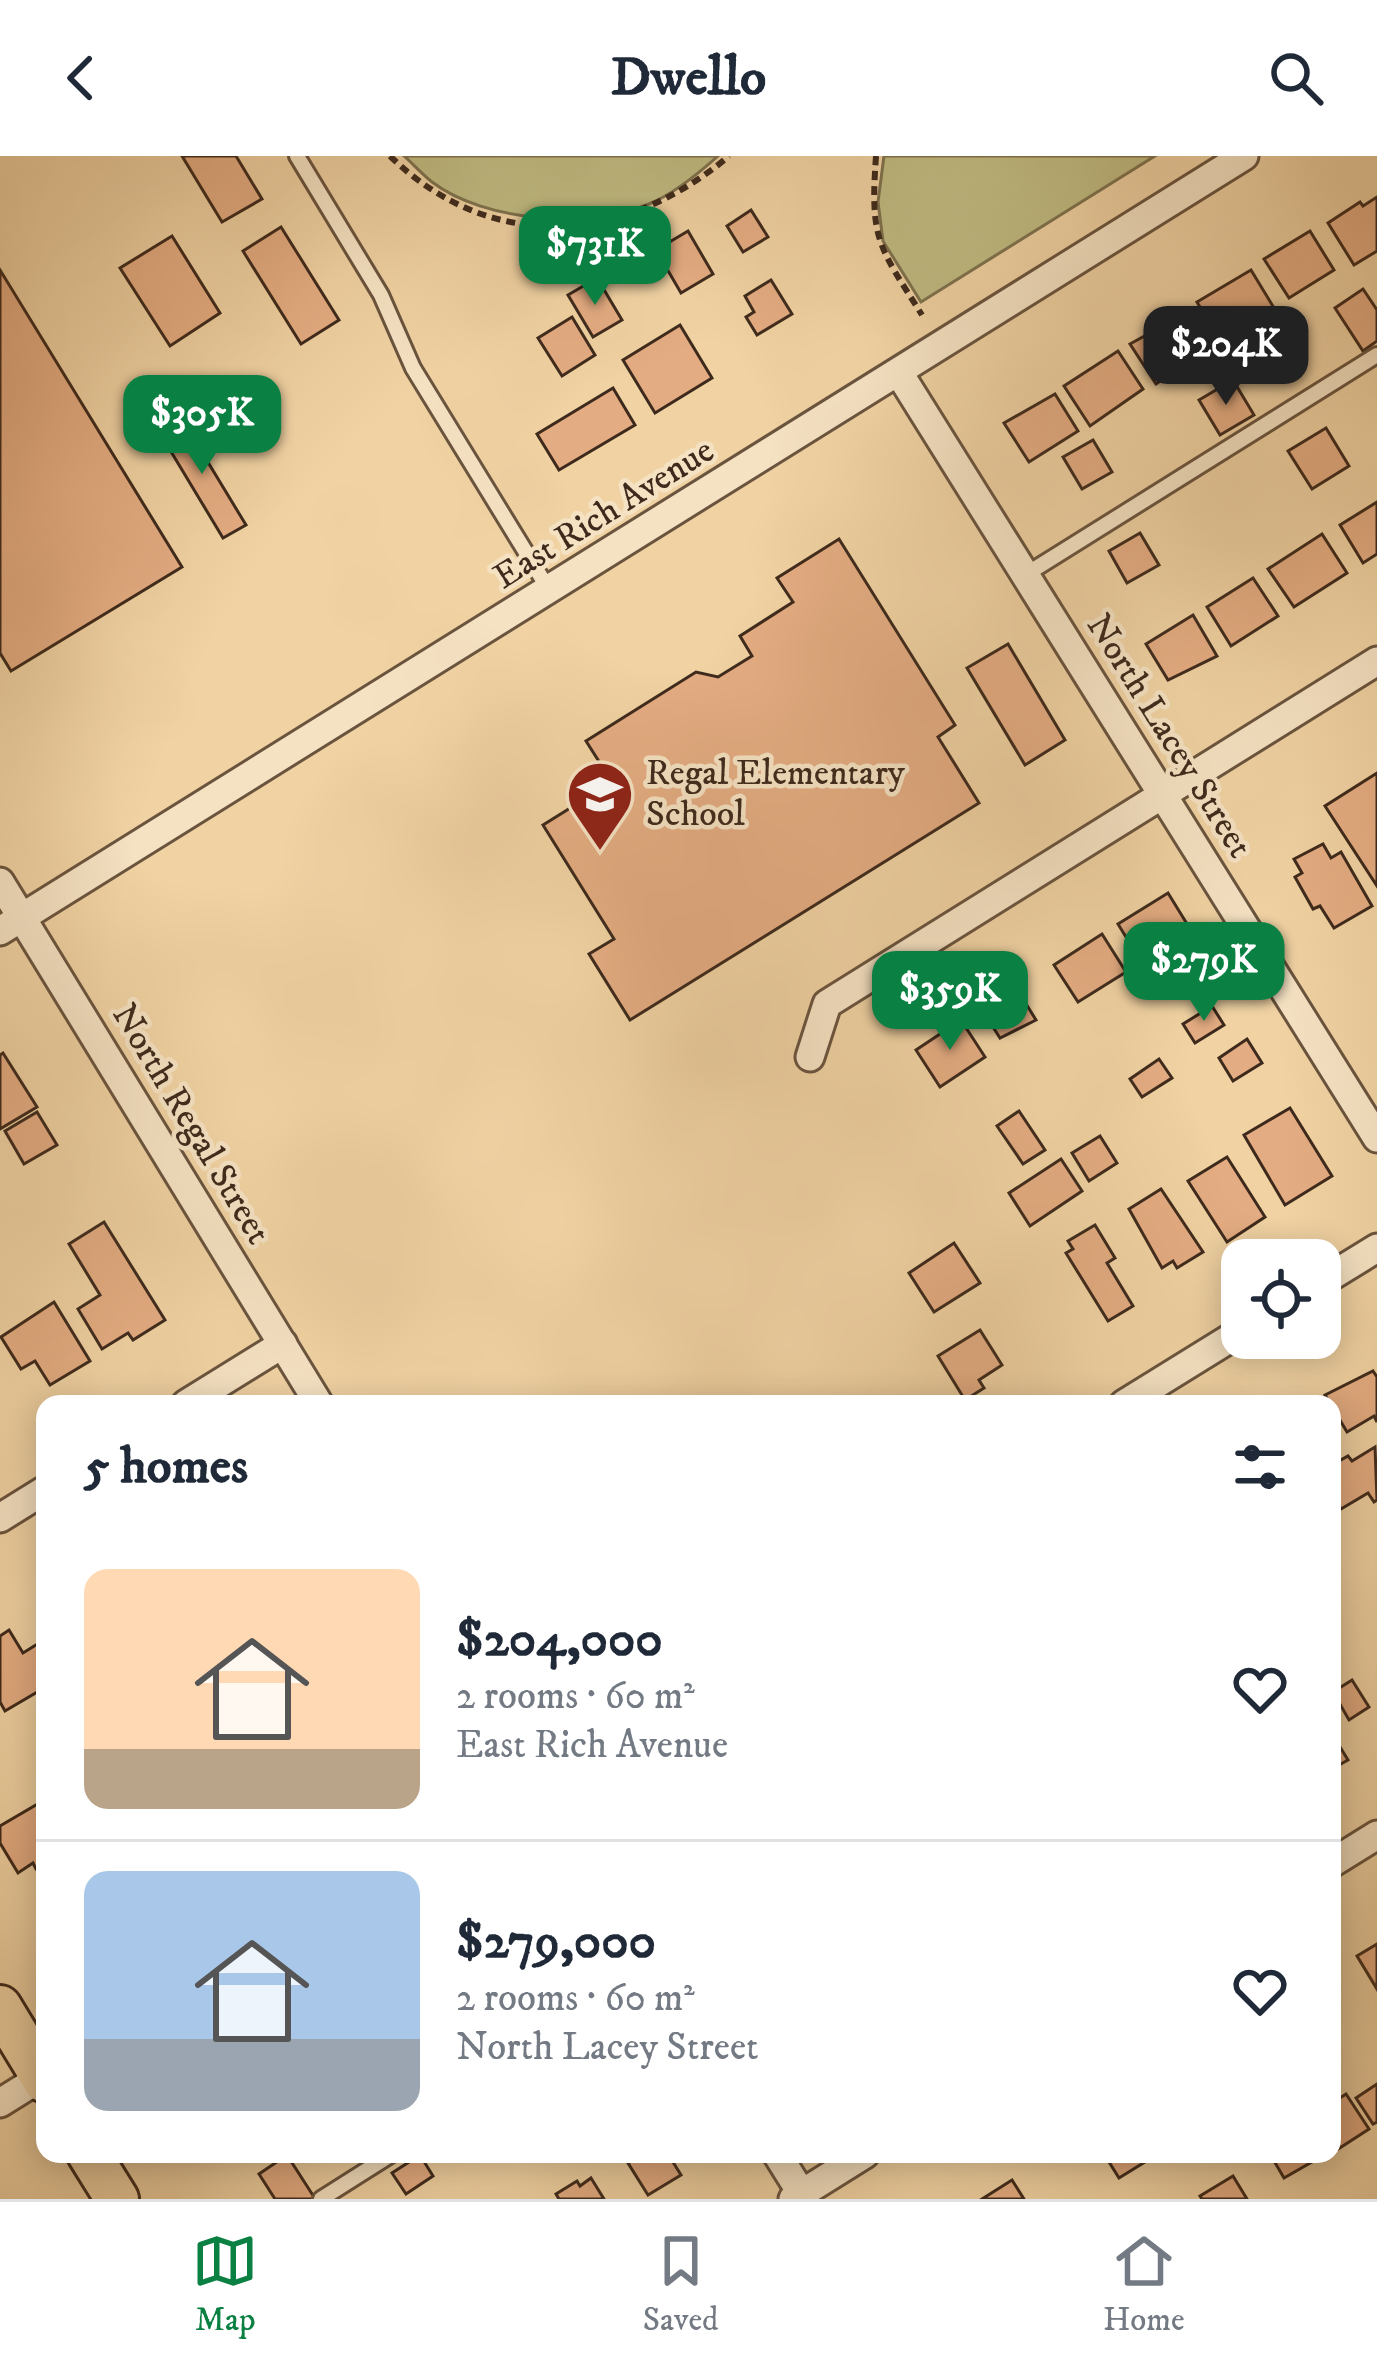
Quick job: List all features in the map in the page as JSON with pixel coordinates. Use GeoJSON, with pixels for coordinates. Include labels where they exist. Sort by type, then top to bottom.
{"type":"FeatureCollection","features":[{"type":"Feature","properties":{"kind":"main road"},"geometry":{"type":"LineString","coordinates":[[0,2007],[36,2064]]}},
{"type":"Feature","properties":{"kind":"main road"},"geometry":{"type":"LineString","coordinates":[[95,2163],[117,2199]]}},
{"type":"Feature","properties":{"kind":"street","name":"East Rich Avenue"},"geometry":{"type":"LineString","coordinates":[[11,924],[1244,156]]}},
{"type":"Feature","properties":{"kind":"street","name":"North Lacey Street"},"geometry":{"type":"LineString","coordinates":[[899,373],[1377,1138]]}},
{"type":"Feature","properties":{"kind":"street"},"geometry":{"type":"LineString","coordinates":[[811,1057],[827,1004],[1377,661]]}},
{"type":"Feature","properties":{"kind":"street","name":"North Regal Street"},"geometry":{"type":"LineString","coordinates":[[0,882],[11,924],[314,1395]]}},
{"type":"Feature","properties":{"kind":"street"},"geometry":{"type":"LineString","coordinates":[[1341,1270],[1377,1247]]}},
{"type":"Feature","properties":{"kind":"street"},"geometry":{"type":"LineString","coordinates":[[200,1395],[283,1344]]}},
{"type":"Feature","properties":{"kind":"street"},"geometry":{"type":"LineString","coordinates":[[1139,1395],[1221,1344]]}},
{"type":"Feature","properties":{"kind":"street"},"geometry":{"type":"LineString","coordinates":[[0,1518],[36,1496]]}},
{"type":"Feature","properties":{"kind":"street"},"geometry":{"type":"LineString","coordinates":[[1341,1857],[1377,1835]]}},
{"type":"Feature","properties":{"kind":"street"},"geometry":{"type":"LineString","coordinates":[[0,2103],[36,2082]]}},
{"type":"Feature","properties":{"kind":"street"},"geometry":{"type":"LineString","coordinates":[[782,2163],[800,2197],[851,2163]]}},
{"type":"Feature","properties":{"kind":"lane"},"geometry":{"type":"LineString","coordinates":[[297,156],[381,295],[413,368],[549,590]]}},
{"type":"Feature","properties":{"kind":"lane"},"geometry":{"type":"LineString","coordinates":[[1025,574],[1377,356]]}},
{"type":"Feature","properties":{"kind":"lane"},"geometry":{"type":"LineString","coordinates":[[321,2199],[378,2163]]}},
{"type":"Feature","properties":{"kind":"path"},"geometry":{"type":"LineString","coordinates":[[390,156],[418,184],[479,214],[553,227],[590,226],[651,208],[700,180],[729,156]]}},
{"type":"Feature","properties":{"kind":"path"},"geometry":{"type":"LineString","coordinates":[[876,156],[873,219],[882,252],[922,315]]}},
{"type":"Feature","properties":{"kind":"shaded area"},"geometry":{"type":"Polygon","coordinates":[[[404,156],[718,156],[677,189],[649,204],[568,219],[480,206],[432,182],[404,156]]]}},
{"type":"Feature","properties":{"kind":"shaded area"},"geometry":{"type":"Polygon","coordinates":[[[884,156],[1155,156],[921,302],[883,241],[878,202],[884,156]]]}},
{"type":"Feature","properties":{"kind":"building"},"geometry":{"type":"Polygon","coordinates":[[[182,156],[236,156],[262,199],[222,222],[182,156]]]}},
{"type":"Feature","properties":{"kind":"building"},"geometry":{"type":"Polygon","coordinates":[[[1377,197],[1377,251],[1354,265],[1328,223],[1377,197]]]}},
{"type":"Feature","properties":{"kind":"building"},"geometry":{"type":"Polygon","coordinates":[[[751,210],[768,237],[743,252],[727,226],[751,210]]]}},
{"type":"Feature","properties":{"kind":"building"},"geometry":{"type":"Polygon","coordinates":[[[281,227],[339,320],[301,344],[243,251],[281,227]]]}},
{"type":"Feature","properties":{"kind":"building"},"geometry":{"type":"Polygon","coordinates":[[[688,231],[713,274],[681,293],[656,250],[688,231]]]}},
{"type":"Feature","properties":{"kind":"building"},"geometry":{"type":"Polygon","coordinates":[[[1310,231],[1334,270],[1289,298],[1264,259],[1310,231]]]}},
{"type":"Feature","properties":{"kind":"building"},"geometry":{"type":"Polygon","coordinates":[[[172,236],[220,313],[170,346],[120,268],[172,236]]]}},
{"type":"Feature","properties":{"kind":"building"},"geometry":{"type":"Polygon","coordinates":[[[0,270],[182,567],[11,671],[0,653],[0,270]]]}},
{"type":"Feature","properties":{"kind":"building"},"geometry":{"type":"Polygon","coordinates":[[[1251,270],[1274,308],[1222,344],[1197,302],[1251,270]]]}},
{"type":"Feature","properties":{"kind":"building"},"geometry":{"type":"Polygon","coordinates":[[[597,278],[622,320],[593,337],[568,295],[597,278]]]}},
{"type":"Feature","properties":{"kind":"building"},"geometry":{"type":"Polygon","coordinates":[[[771,280],[792,314],[757,335],[746,317],[754,312],[745,296],[771,280]]]}},
{"type":"Feature","properties":{"kind":"building"},"geometry":{"type":"Polygon","coordinates":[[[1363,289],[1377,310],[1377,341],[1363,351],[1335,308],[1363,289]]]}},
{"type":"Feature","properties":{"kind":"building"},"geometry":{"type":"Polygon","coordinates":[[[1181,316],[1204,352],[1156,384],[1130,344],[1181,316]]]}},
{"type":"Feature","properties":{"kind":"building"},"geometry":{"type":"Polygon","coordinates":[[[572,317],[595,355],[562,376],[538,338],[572,317]]]}},
{"type":"Feature","properties":{"kind":"building"},"geometry":{"type":"Polygon","coordinates":[[[680,325],[712,378],[655,413],[623,360],[680,325]]]}},
{"type":"Feature","properties":{"kind":"building"},"geometry":{"type":"Polygon","coordinates":[[[1118,351],[1143,389],[1090,426],[1064,386],[1118,351]]]}},
{"type":"Feature","properties":{"kind":"building"},"geometry":{"type":"Polygon","coordinates":[[[1233,380],[1254,415],[1220,435],[1199,400],[1233,380]]]}},
{"type":"Feature","properties":{"kind":"building"},"geometry":{"type":"Polygon","coordinates":[[[613,388],[635,425],[559,470],[537,434],[613,388]]]}},
{"type":"Feature","properties":{"kind":"building"},"geometry":{"type":"Polygon","coordinates":[[[1055,394],[1078,431],[1029,462],[1004,423],[1055,394]]]}},
{"type":"Feature","properties":{"kind":"building"},"geometry":{"type":"Polygon","coordinates":[[[180,416],[246,525],[223,538],[158,430],[180,416]]]}},
{"type":"Feature","properties":{"kind":"building"},"geometry":{"type":"Polygon","coordinates":[[[1326,428],[1349,466],[1312,489],[1288,451],[1326,428]]]}},
{"type":"Feature","properties":{"kind":"building"},"geometry":{"type":"Polygon","coordinates":[[[1093,440],[1112,472],[1082,489],[1063,457],[1093,440]]]}},
{"type":"Feature","properties":{"kind":"building"},"geometry":{"type":"Polygon","coordinates":[[[1377,502],[1377,554],[1363,563],[1340,525],[1377,502]]]}},
{"type":"Feature","properties":{"kind":"building"},"geometry":{"type":"Polygon","coordinates":[[[1140,533],[1159,565],[1127,583],[1109,551],[1140,533]]]}},
{"type":"Feature","properties":{"kind":"building"},"geometry":{"type":"Polygon","coordinates":[[[1322,534],[1347,573],[1294,607],[1268,569],[1322,534]]]}},
{"type":"Feature","properties":{"kind":"building"},"geometry":{"type":"Polygon","coordinates":[[[839,539],[955,725],[938,737],[979,803],[630,1020],[589,954],[614,939],[543,825],[612,782],[586,741],[696,672],[718,677],[752,656],[740,636],[793,602],[777,578],[839,539]]]}},
{"type":"Feature","properties":{"kind":"building"},"geometry":{"type":"Polygon","coordinates":[[[1253,578],[1278,616],[1231,646],[1207,607],[1253,578]]]}},
{"type":"Feature","properties":{"kind":"building"},"geometry":{"type":"Polygon","coordinates":[[[1193,615],[1217,656],[1168,680],[1146,644],[1193,615]]]}},
{"type":"Feature","properties":{"kind":"building"},"geometry":{"type":"Polygon","coordinates":[[[1008,644],[1065,740],[1025,765],[967,668],[1008,644]]]}},
{"type":"Feature","properties":{"kind":"building"},"geometry":{"type":"Polygon","coordinates":[[[1377,773],[1377,886],[1325,806],[1377,773]]]}},
{"type":"Feature","properties":{"kind":"building"},"geometry":{"type":"Polygon","coordinates":[[[1323,844],[1331,858],[1341,852],[1372,906],[1334,928],[1320,906],[1313,909],[1295,877],[1302,873],[1294,859],[1323,844]]]}},
{"type":"Feature","properties":{"kind":"building"},"geometry":{"type":"Polygon","coordinates":[[[1168,893],[1192,932],[1142,963],[1118,924],[1168,893]]]}},
{"type":"Feature","properties":{"kind":"building"},"geometry":{"type":"Polygon","coordinates":[[[1102,934],[1126,972],[1078,1002],[1054,965],[1102,934]]]}},
{"type":"Feature","properties":{"kind":"building"},"geometry":{"type":"Polygon","coordinates":[[[1015,986],[1036,1020],[1000,1038],[981,1008],[1015,986]]]}},
{"type":"Feature","properties":{"kind":"building"},"geometry":{"type":"Polygon","coordinates":[[[1212,1006],[1224,1025],[1195,1043],[1183,1024],[1212,1006]]]}},
{"type":"Feature","properties":{"kind":"building"},"geometry":{"type":"Polygon","coordinates":[[[961,1020],[985,1057],[940,1087],[916,1050],[961,1020]]]}},
{"type":"Feature","properties":{"kind":"building"},"geometry":{"type":"Polygon","coordinates":[[[1247,1039],[1262,1063],[1233,1081],[1219,1058],[1247,1039]]]}},
{"type":"Feature","properties":{"kind":"building"},"geometry":{"type":"Polygon","coordinates":[[[3,1053],[37,1107],[0,1129],[0,1055],[3,1053]]]}},
{"type":"Feature","properties":{"kind":"building"},"geometry":{"type":"Polygon","coordinates":[[[1159,1059],[1172,1078],[1142,1097],[1130,1079],[1159,1059]]]}},
{"type":"Feature","properties":{"kind":"building"},"geometry":{"type":"Polygon","coordinates":[[[1290,1108],[1332,1176],[1285,1205],[1244,1135],[1290,1108]]]}},
{"type":"Feature","properties":{"kind":"building"},"geometry":{"type":"Polygon","coordinates":[[[1019,1111],[1045,1150],[1023,1164],[997,1126],[1019,1111]]]}},
{"type":"Feature","properties":{"kind":"building"},"geometry":{"type":"Polygon","coordinates":[[[37,1112],[57,1145],[24,1164],[5,1131],[37,1112]]]}},
{"type":"Feature","properties":{"kind":"building"},"geometry":{"type":"Polygon","coordinates":[[[1100,1136],[1117,1163],[1089,1181],[1072,1153],[1100,1136]]]}},
{"type":"Feature","properties":{"kind":"building"},"geometry":{"type":"Polygon","coordinates":[[[1227,1157],[1265,1217],[1225,1239],[1188,1181],[1227,1157]]]}},
{"type":"Feature","properties":{"kind":"building"},"geometry":{"type":"Polygon","coordinates":[[[1061,1159],[1082,1191],[1030,1226],[1009,1193],[1061,1159]]]}},
{"type":"Feature","properties":{"kind":"building"},"geometry":{"type":"Polygon","coordinates":[[[1161,1189],[1203,1252],[1177,1268],[1173,1261],[1162,1268],[1129,1209],[1161,1189]]]}},
{"type":"Feature","properties":{"kind":"building"},"geometry":{"type":"Polygon","coordinates":[[[104,1222],[165,1320],[133,1340],[128,1333],[102,1349],[78,1309],[100,1295],[69,1244],[104,1222]]]}},
{"type":"Feature","properties":{"kind":"building"},"geometry":{"type":"Polygon","coordinates":[[[1095,1225],[1115,1258],[1107,1263],[1133,1306],[1108,1321],[1066,1253],[1073,1249],[1068,1241],[1095,1225]]]}},
{"type":"Feature","properties":{"kind":"building"},"geometry":{"type":"Polygon","coordinates":[[[954,1243],[980,1283],[934,1312],[909,1273],[954,1243]]]}},
{"type":"Feature","properties":{"kind":"building"},"geometry":{"type":"Polygon","coordinates":[[[54,1302],[90,1361],[50,1385],[35,1361],[21,1369],[1,1337],[54,1302]]]}},
{"type":"Feature","properties":{"kind":"building"},"geometry":{"type":"Polygon","coordinates":[[[980,1330],[1002,1365],[979,1380],[984,1388],[962,1395],[938,1356],[980,1330]]]}},
{"type":"Feature","properties":{"kind":"building"},"geometry":{"type":"Polygon","coordinates":[[[1373,1371],[1377,1422],[1374,1416],[1347,1432],[1341,1422],[1341,1395],[1325,1395],[1373,1371]]]}},
{"type":"Feature","properties":{"kind":"building"},"geometry":{"type":"Polygon","coordinates":[[[1375,1447],[1377,1500],[1368,1493],[1341,1509],[1341,1460],[1348,1456],[1352,1461],[1375,1447]]]}},
{"type":"Feature","properties":{"kind":"building"},"geometry":{"type":"Polygon","coordinates":[[[9,1630],[23,1653],[36,1645],[36,1693],[5,1711],[0,1702],[0,1636],[9,1630]]]}},
{"type":"Feature","properties":{"kind":"building"},"geometry":{"type":"Polygon","coordinates":[[[1352,1680],[1369,1707],[1349,1720],[1341,1706],[1341,1687],[1352,1680]]]}},
{"type":"Feature","properties":{"kind":"building"},"geometry":{"type":"Polygon","coordinates":[[[36,1805],[36,1869],[33,1863],[18,1873],[0,1843],[0,1826],[36,1805]]]}},
{"type":"Feature","properties":{"kind":"building"},"geometry":{"type":"Polygon","coordinates":[[[1377,1944],[1377,1989],[1357,1956],[1377,1944]]]}},
{"type":"Feature","properties":{"kind":"building"},"geometry":{"type":"Polygon","coordinates":[[[1377,2084],[1377,2122],[1373,2124],[1356,2098],[1377,2084]]]}},
{"type":"Feature","properties":{"kind":"building"},"geometry":{"type":"Polygon","coordinates":[[[1346,2094],[1369,2129],[1341,2147],[1341,2097],[1346,2094]]]}},
{"type":"Feature","properties":{"kind":"building"},"geometry":{"type":"Polygon","coordinates":[[[275,2163],[292,2163],[314,2197],[275,2199],[259,2174],[275,2163]]]}},
{"type":"Feature","properties":{"kind":"building"},"geometry":{"type":"Polygon","coordinates":[[[408,2163],[425,2163],[433,2176],[406,2194],[392,2173],[408,2163]]]}},
{"type":"Feature","properties":{"kind":"building"},"geometry":{"type":"Polygon","coordinates":[[[628,2163],[674,2163],[681,2175],[648,2195],[628,2163]]]}},
{"type":"Feature","properties":{"kind":"building"},"geometry":{"type":"Polygon","coordinates":[[[1110,2163],[1143,2163],[1119,2178],[1110,2163]]]}},
{"type":"Feature","properties":{"kind":"building"},"geometry":{"type":"Polygon","coordinates":[[[1275,2163],[1310,2163],[1284,2178],[1275,2163]]]}},
{"type":"Feature","properties":{"kind":"building"},"geometry":{"type":"Polygon","coordinates":[[[1233,2176],[1247,2199],[1202,2199],[1200,2196],[1233,2176]]]}},
{"type":"Feature","properties":{"kind":"building"},"geometry":{"type":"Polygon","coordinates":[[[591,2178],[604,2199],[559,2199],[556,2194],[577,2181],[580,2186],[591,2178]]]}},
{"type":"Feature","properties":{"kind":"building"},"geometry":{"type":"Polygon","coordinates":[[[1012,2180],[1024,2199],[982,2199],[1012,2180]]]}},
{"type":"Feature","properties":{"kind":"place","name":"Regal Elementary School"},"geometry":{"type":"Point","coordinates":[600,853]}}]}
